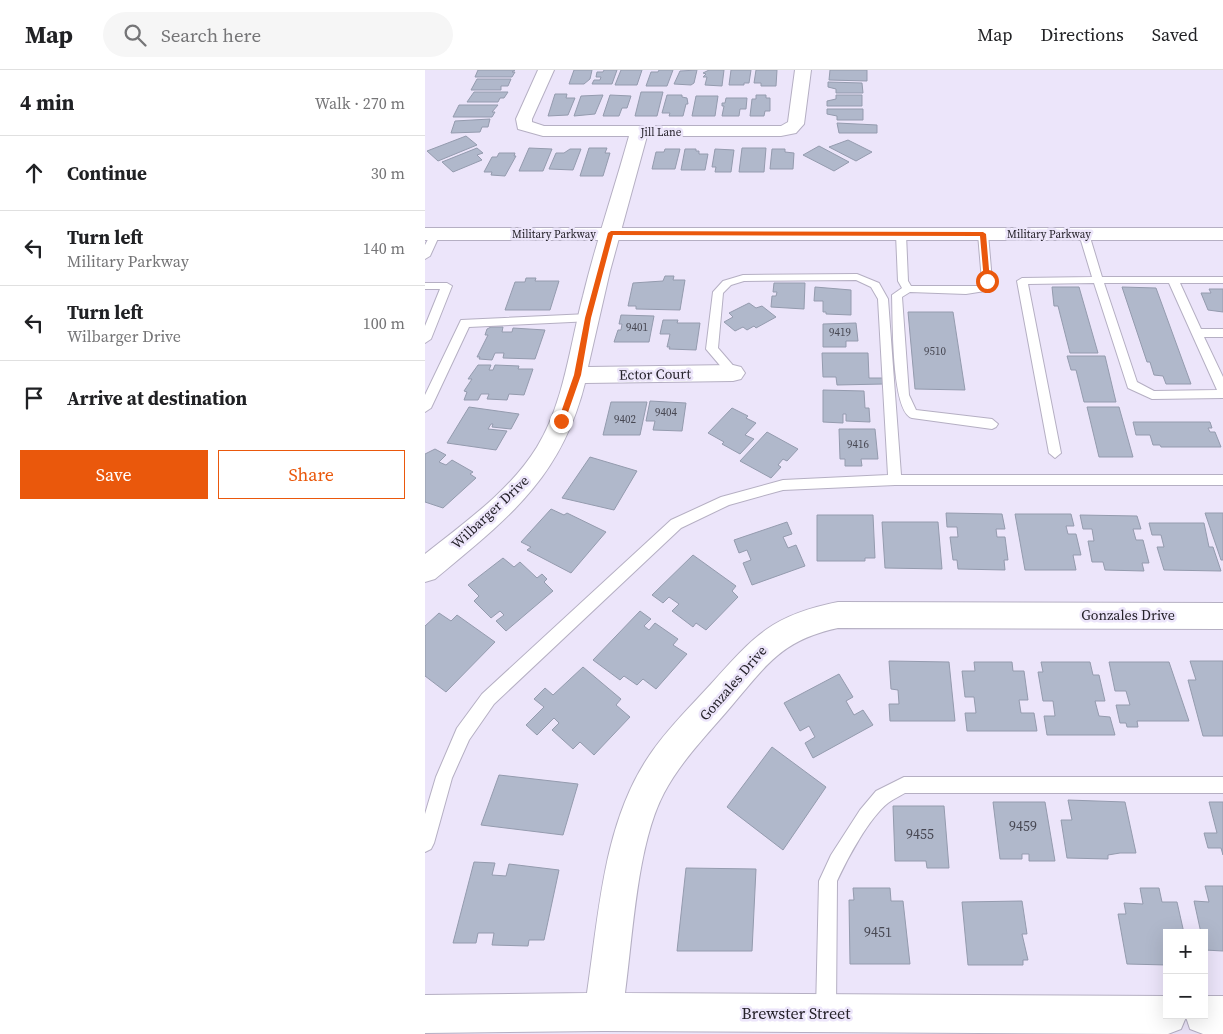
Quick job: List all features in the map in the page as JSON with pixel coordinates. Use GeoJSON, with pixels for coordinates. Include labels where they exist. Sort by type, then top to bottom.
{"type":"FeatureCollection","features":[{"type":"Feature","properties":{"kind":"street","name":"Jill Lane"},"geometry":{"type":"LineString","coordinates":[[546,70],[524,119],[524,125],[543,131],[639,132],[781,131],[790,129],[796,124],[803,70]]}},
{"type":"Feature","properties":{"kind":"street","name":"Wilbarger Drive"},"geometry":{"type":"LineString","coordinates":[[425,570],[498,508],[526,481],[547,453],[561,421],[577,375],[588,318],[639,132]]}},
{"type":"Feature","properties":{"kind":"street","name":"Military Parkway"},"geometry":{"type":"LineString","coordinates":[[430,234],[616,220],[901,234],[1223,234]]}},
{"type":"Feature","properties":{"kind":"street","name":"Ector Court"},"geometry":{"type":"LineString","coordinates":[[577,375],[733,373]]}},
{"type":"Feature","properties":{"kind":"street","name":"Gonzales Drive"},"geometry":{"type":"LineString","coordinates":[[603,1012],[626,858],[637,816],[652,780],[669,756],[764,646],[791,628],[811,619],[839,615],[1223,616]]}},
{"type":"Feature","properties":{"kind":"street","name":"Brewster Street"},"geometry":{"type":"LineString","coordinates":[[425,1014],[603,1012],[1163,1015]]}},
{"type":"Feature","properties":{"kind":"street"},"geometry":{"type":"LineString","coordinates":[[1208,1015],[1223,1015]]}},
{"type":"Feature","properties":{"kind":"lane"},"geometry":{"type":"LineString","coordinates":[[425,256],[430,234]]}},
{"type":"Feature","properties":{"kind":"lane"},"geometry":{"type":"LineString","coordinates":[[901,234],[903,281],[908,289]]}},
{"type":"Feature","properties":{"kind":"lane"},"geometry":{"type":"LineString","coordinates":[[983,234],[988,273],[987,281],[981,289],[966,291],[908,289],[897,295],[903,396],[912,414],[992,424]]}},
{"type":"Feature","properties":{"kind":"lane"},"geometry":{"type":"LineString","coordinates":[[1084,234],[1132,385],[1152,395],[1223,394]]}},
{"type":"Feature","properties":{"kind":"lane"},"geometry":{"type":"LineString","coordinates":[[733,373],[712,349],[718,292],[727,283],[743,278],[857,277],[875,285],[883,299],[895,480]]}},
{"type":"Feature","properties":{"kind":"lane"},"geometry":{"type":"LineString","coordinates":[[1173,280],[1223,390]]}},
{"type":"Feature","properties":{"kind":"lane"},"geometry":{"type":"LineString","coordinates":[[1055,453],[1022,281],[1223,280]]}},
{"type":"Feature","properties":{"kind":"lane"},"geometry":{"type":"LineString","coordinates":[[425,286],[447,286],[425,338]]}},
{"type":"Feature","properties":{"kind":"lane"},"geometry":{"type":"LineString","coordinates":[[425,408],[465,322],[588,318]]}},
{"type":"Feature","properties":{"kind":"lane"},"geometry":{"type":"LineString","coordinates":[[1197,333],[1223,333]]}},
{"type":"Feature","properties":{"kind":"lane"},"geometry":{"type":"LineString","coordinates":[[425,844],[444,776],[463,734],[488,699],[676,524],[726,501],[783,485],[895,480],[1223,480]]}},
{"type":"Feature","properties":{"kind":"lane"},"geometry":{"type":"LineString","coordinates":[[826,1014],[828,881],[837,862],[866,816],[883,797],[904,785],[1223,785]]}},
{"type":"Feature","properties":{"kind":"building"},"geometry":{"type":"Polygon","coordinates":[[[478,70],[515,70],[512,72],[515,72],[512,77],[475,77],[478,70]]]}},
{"type":"Feature","properties":{"kind":"building"},"geometry":{"type":"Polygon","coordinates":[[[574,70],[592,70],[590,79],[584,84],[569,84],[574,70]]]}},
{"type":"Feature","properties":{"kind":"building"},"geometry":{"type":"Polygon","coordinates":[[[604,70],[617,70],[612,84],[592,84],[594,80],[600,80],[601,77],[596,77],[597,72],[603,72],[604,70]]]}},
{"type":"Feature","properties":{"kind":"building"},"geometry":{"type":"Polygon","coordinates":[[[621,70],[642,70],[637,85],[615,85],[621,70]]]}},
{"type":"Feature","properties":{"kind":"building"},"geometry":{"type":"Polygon","coordinates":[[[659,70],[673,70],[667,86],[646,86],[651,72],[658,72],[659,70]]]}},
{"type":"Feature","properties":{"kind":"building"},"geometry":{"type":"Polygon","coordinates":[[[697,70],[694,83],[691,85],[674,84],[680,71],[697,70]]]}},
{"type":"Feature","properties":{"kind":"building"},"geometry":{"type":"Polygon","coordinates":[[[709,70],[724,70],[722,86],[705,85],[707,77],[703,77],[706,74],[703,73],[709,70]]]}},
{"type":"Feature","properties":{"kind":"building"},"geometry":{"type":"Polygon","coordinates":[[[731,70],[751,70],[749,83],[729,85],[731,70]]]}},
{"type":"Feature","properties":{"kind":"building"},"geometry":{"type":"Polygon","coordinates":[[[756,70],[777,70],[776,86],[761,86],[761,83],[754,83],[756,70]]]}},
{"type":"Feature","properties":{"kind":"building"},"geometry":{"type":"Polygon","coordinates":[[[830,70],[867,70],[867,81],[829,80],[830,70]]]}},
{"type":"Feature","properties":{"kind":"building"},"geometry":{"type":"Polygon","coordinates":[[[477,79],[511,79],[508,86],[501,86],[501,90],[471,90],[477,79]]]}},
{"type":"Feature","properties":{"kind":"building"},"geometry":{"type":"Polygon","coordinates":[[[828,82],[862,83],[863,93],[836,93],[836,89],[828,87],[828,82]]]}},
{"type":"Feature","properties":{"kind":"building"},"geometry":{"type":"Polygon","coordinates":[[[474,92],[508,92],[498,102],[467,102],[474,92]]]}},
{"type":"Feature","properties":{"kind":"building"},"geometry":{"type":"Polygon","coordinates":[[[641,92],[663,92],[657,116],[635,116],[641,92]]]}},
{"type":"Feature","properties":{"kind":"building"},"geometry":{"type":"Polygon","coordinates":[[[555,94],[567,94],[566,98],[575,98],[568,115],[548,116],[555,94]]]}},
{"type":"Feature","properties":{"kind":"building"},"geometry":{"type":"Polygon","coordinates":[[[603,95],[595,114],[574,116],[581,96],[603,95]]]}},
{"type":"Feature","properties":{"kind":"building"},"geometry":{"type":"Polygon","coordinates":[[[610,95],[631,96],[627,108],[622,108],[619,116],[603,116],[610,95]]]}},
{"type":"Feature","properties":{"kind":"building"},"geometry":{"type":"Polygon","coordinates":[[[667,95],[682,95],[682,97],[687,98],[688,104],[686,104],[683,116],[669,116],[670,113],[662,113],[667,95]]]}},
{"type":"Feature","properties":{"kind":"building"},"geometry":{"type":"Polygon","coordinates":[[[756,95],[766,95],[766,98],[770,98],[770,111],[765,111],[764,116],[750,116],[752,99],[756,99],[756,95]]]}},
{"type":"Feature","properties":{"kind":"building"},"geometry":{"type":"Polygon","coordinates":[[[836,95],[862,95],[862,106],[827,106],[827,101],[836,99],[836,95]]]}},
{"type":"Feature","properties":{"kind":"building"},"geometry":{"type":"Polygon","coordinates":[[[696,96],[718,96],[715,116],[692,116],[696,96]]]}},
{"type":"Feature","properties":{"kind":"building"},"geometry":{"type":"Polygon","coordinates":[[[726,98],[747,98],[746,109],[740,109],[739,116],[722,116],[724,106],[722,106],[722,103],[725,103],[726,98]]]}},
{"type":"Feature","properties":{"kind":"building"},"geometry":{"type":"Polygon","coordinates":[[[459,105],[498,105],[492,112],[495,112],[492,117],[453,117],[459,105]]]}},
{"type":"Feature","properties":{"kind":"building"},"geometry":{"type":"Polygon","coordinates":[[[827,109],[863,109],[863,120],[837,120],[837,116],[827,114],[827,109]]]}},
{"type":"Feature","properties":{"kind":"building"},"geometry":{"type":"Polygon","coordinates":[[[490,119],[488,127],[482,127],[480,132],[451,133],[455,121],[490,119]]]}},
{"type":"Feature","properties":{"kind":"building"},"geometry":{"type":"Polygon","coordinates":[[[837,123],[877,125],[877,133],[839,133],[837,123]]]}},
{"type":"Feature","properties":{"kind":"building"},"geometry":{"type":"Polygon","coordinates":[[[466,136],[477,145],[438,161],[427,151],[466,136]]]}},
{"type":"Feature","properties":{"kind":"building"},"geometry":{"type":"Polygon","coordinates":[[[848,140],[872,152],[856,161],[829,147],[848,140]]]}},
{"type":"Feature","properties":{"kind":"building"},"geometry":{"type":"Polygon","coordinates":[[[819,146],[849,162],[834,171],[803,155],[819,146]]]}},
{"type":"Feature","properties":{"kind":"building"},"geometry":{"type":"Polygon","coordinates":[[[477,148],[483,153],[477,155],[482,160],[453,172],[442,162],[477,148]]]}},
{"type":"Feature","properties":{"kind":"building"},"geometry":{"type":"Polygon","coordinates":[[[529,148],[552,149],[543,171],[519,171],[529,148]]]}},
{"type":"Feature","properties":{"kind":"building"},"geometry":{"type":"Polygon","coordinates":[[[589,148],[607,148],[605,153],[610,153],[603,176],[580,176],[589,148]]]}},
{"type":"Feature","properties":{"kind":"building"},"geometry":{"type":"Polygon","coordinates":[[[742,148],[766,148],[764,172],[739,172],[742,148]]]}},
{"type":"Feature","properties":{"kind":"building"},"geometry":{"type":"Polygon","coordinates":[[[570,149],[581,149],[573,170],[549,169],[556,153],[564,153],[570,149]]]}},
{"type":"Feature","properties":{"kind":"building"},"geometry":{"type":"Polygon","coordinates":[[[665,149],[680,149],[675,169],[652,169],[656,152],[664,152],[665,149]]]}},
{"type":"Feature","properties":{"kind":"building"},"geometry":{"type":"Polygon","coordinates":[[[685,149],[696,149],[696,151],[699,151],[699,154],[708,154],[705,170],[681,170],[685,149]]]}},
{"type":"Feature","properties":{"kind":"building"},"geometry":{"type":"Polygon","coordinates":[[[715,149],[734,150],[731,172],[715,172],[716,167],[712,167],[715,149]]]}},
{"type":"Feature","properties":{"kind":"building"},"geometry":{"type":"Polygon","coordinates":[[[772,149],[785,149],[785,152],[794,153],[793,169],[770,169],[772,149]]]}},
{"type":"Feature","properties":{"kind":"building"},"geometry":{"type":"Polygon","coordinates":[[[499,153],[515,153],[514,156],[516,156],[505,176],[491,175],[492,172],[484,172],[492,157],[497,157],[499,153]]]}},
{"type":"Feature","properties":{"kind":"building"},"geometry":{"type":"Polygon","coordinates":[[[665,276],[674,276],[673,280],[685,280],[680,310],[636,309],[636,306],[628,306],[633,283],[663,281],[665,276]]]}},
{"type":"Feature","properties":{"kind":"building"},"geometry":{"type":"Polygon","coordinates":[[[526,278],[536,278],[535,281],[559,281],[550,310],[505,310],[515,282],[525,282],[526,278]]]}},
{"type":"Feature","properties":{"kind":"building"},"geometry":{"type":"Polygon","coordinates":[[[774,283],[805,283],[804,309],[771,307],[772,296],[776,296],[777,292],[773,292],[774,283]]]}},
{"type":"Feature","properties":{"kind":"building"},"geometry":{"type":"Polygon","coordinates":[[[815,287],[851,290],[851,315],[826,314],[826,312],[823,312],[823,301],[814,301],[815,287]]]}},
{"type":"Feature","properties":{"kind":"building"},"geometry":{"type":"Polygon","coordinates":[[[1052,287],[1079,287],[1098,353],[1070,353],[1058,306],[1054,306],[1052,287]]]}},
{"type":"Feature","properties":{"kind":"building"},"geometry":{"type":"Polygon","coordinates":[[[1122,287],[1156,288],[1191,384],[1166,384],[1163,376],[1154,375],[1150,362],[1147,362],[1122,287]]]}},
{"type":"Feature","properties":{"kind":"building"},"geometry":{"type":"Polygon","coordinates":[[[1209,289],[1223,289],[1223,312],[1208,310],[1201,293],[1211,293],[1209,289]]]}},
{"type":"Feature","properties":{"kind":"building"},"geometry":{"type":"Polygon","coordinates":[[[749,303],[756,308],[762,306],[776,317],[756,328],[754,326],[747,330],[743,327],[735,331],[724,322],[733,317],[729,313],[749,303]]]}},
{"type":"Feature","properties":{"kind":"building"},"geometry":{"type":"Polygon","coordinates":[[[908,312],[953,312],[965,390],[915,389],[908,312]]]}},
{"type":"Feature","properties":{"kind":"building"},"geometry":{"type":"Polygon","coordinates":[[[621,315],[654,316],[649,342],[614,342],[618,330],[621,330],[622,324],[619,324],[621,315]]]}},
{"type":"Feature","properties":{"kind":"building"},"geometry":{"type":"Polygon","coordinates":[[[663,320],[678,320],[677,323],[700,323],[696,350],[669,349],[670,347],[667,347],[670,334],[660,334],[663,320]]]}},
{"type":"Feature","properties":{"kind":"building"},"geometry":{"type":"Polygon","coordinates":[[[856,323],[858,341],[846,341],[846,347],[823,347],[823,324],[856,323]]]}},
{"type":"Feature","properties":{"kind":"building"},"geometry":{"type":"Polygon","coordinates":[[[503,327],[502,332],[512,332],[513,328],[545,330],[535,359],[503,358],[504,353],[495,353],[492,360],[479,359],[480,357],[477,357],[488,335],[485,335],[487,329],[503,327]]]}},
{"type":"Feature","properties":{"kind":"building"},"geometry":{"type":"Polygon","coordinates":[[[822,353],[868,353],[869,378],[884,378],[884,384],[837,385],[836,377],[823,377],[822,353]]]}},
{"type":"Feature","properties":{"kind":"building"},"geometry":{"type":"Polygon","coordinates":[[[1067,356],[1105,356],[1116,402],[1084,402],[1076,370],[1071,370],[1067,356]]]}},
{"type":"Feature","properties":{"kind":"building"},"geometry":{"type":"Polygon","coordinates":[[[478,365],[491,365],[489,370],[493,370],[495,365],[519,366],[518,369],[533,369],[524,395],[509,394],[507,400],[487,399],[489,394],[481,394],[478,400],[464,400],[467,392],[464,391],[472,379],[468,379],[478,365]]]}},
{"type":"Feature","properties":{"kind":"building"},"geometry":{"type":"Polygon","coordinates":[[[823,390],[864,391],[865,408],[869,408],[870,422],[846,421],[846,414],[843,414],[843,423],[823,422],[823,390]]]}},
{"type":"Feature","properties":{"kind":"building"},"geometry":{"type":"Polygon","coordinates":[[[650,401],[686,403],[682,431],[653,430],[655,421],[646,421],[650,401]]]}},
{"type":"Feature","properties":{"kind":"building"},"geometry":{"type":"Polygon","coordinates":[[[611,402],[647,402],[640,435],[603,435],[611,402]]]}},
{"type":"Feature","properties":{"kind":"building"},"geometry":{"type":"Polygon","coordinates":[[[469,407],[519,414],[511,429],[492,427],[493,424],[491,424],[488,429],[507,431],[496,450],[447,443],[469,407]]]}},
{"type":"Feature","properties":{"kind":"building"},"geometry":{"type":"Polygon","coordinates":[[[1087,407],[1119,407],[1133,457],[1099,457],[1087,407]]]}},
{"type":"Feature","properties":{"kind":"building"},"geometry":{"type":"Polygon","coordinates":[[[732,408],[748,416],[746,418],[756,423],[745,435],[754,439],[740,454],[722,444],[724,442],[708,433],[732,408]]]}},
{"type":"Feature","properties":{"kind":"building"},"geometry":{"type":"Polygon","coordinates":[[[1133,422],[1210,422],[1212,428],[1208,428],[1210,432],[1215,432],[1221,447],[1161,447],[1160,445],[1153,445],[1150,435],[1136,435],[1133,422]]]}},
{"type":"Feature","properties":{"kind":"building"},"geometry":{"type":"Polygon","coordinates":[[[839,429],[875,429],[878,459],[861,459],[862,466],[845,466],[845,459],[840,459],[839,429]]]}},
{"type":"Feature","properties":{"kind":"building"},"geometry":{"type":"Polygon","coordinates":[[[767,432],[798,449],[787,461],[783,459],[778,465],[781,467],[771,478],[740,461],[767,432]]]}},
{"type":"Feature","properties":{"kind":"building"},"geometry":{"type":"Polygon","coordinates":[[[435,449],[446,455],[439,462],[446,465],[452,460],[473,472],[470,474],[476,478],[443,508],[425,502],[425,454],[435,449]]]}},
{"type":"Feature","properties":{"kind":"building"},"geometry":{"type":"Polygon","coordinates":[[[590,457],[637,471],[614,510],[562,498],[590,457]]]}},
{"type":"Feature","properties":{"kind":"building"},"geometry":{"type":"Polygon","coordinates":[[[551,509],[564,515],[567,513],[606,532],[571,573],[527,550],[531,547],[521,542],[551,509]]]}},
{"type":"Feature","properties":{"kind":"building"},"geometry":{"type":"Polygon","coordinates":[[[946,513],[1002,514],[1005,529],[996,529],[997,537],[1005,537],[1008,560],[1004,560],[1005,570],[958,569],[957,560],[953,560],[950,537],[958,537],[957,527],[947,527],[946,513]]]}},
{"type":"Feature","properties":{"kind":"building"},"geometry":{"type":"Polygon","coordinates":[[[1205,513],[1223,513],[1223,560],[1221,560],[1205,513]]]}},
{"type":"Feature","properties":{"kind":"building"},"geometry":{"type":"Polygon","coordinates":[[[1015,514],[1071,514],[1074,526],[1066,526],[1068,534],[1076,534],[1081,555],[1073,555],[1076,570],[1025,570],[1015,514]]]}},
{"type":"Feature","properties":{"kind":"building"},"geometry":{"type":"Polygon","coordinates":[[[817,515],[873,515],[875,558],[865,558],[865,561],[817,561],[817,515]]]}},
{"type":"Feature","properties":{"kind":"building"},"geometry":{"type":"Polygon","coordinates":[[[1080,515],[1137,516],[1141,529],[1133,529],[1136,540],[1143,540],[1149,563],[1142,563],[1144,571],[1105,570],[1103,562],[1092,562],[1088,541],[1094,541],[1092,529],[1083,529],[1080,515]]]}},
{"type":"Feature","properties":{"kind":"building"},"geometry":{"type":"Polygon","coordinates":[[[787,522],[792,534],[783,537],[788,548],[796,545],[805,566],[752,585],[743,563],[751,560],[747,550],[739,553],[734,540],[787,522]]]}},
{"type":"Feature","properties":{"kind":"building"},"geometry":{"type":"Polygon","coordinates":[[[882,522],[938,522],[942,569],[885,568],[882,522]]]}},
{"type":"Feature","properties":{"kind":"building"},"geometry":{"type":"Polygon","coordinates":[[[1149,523],[1204,523],[1209,547],[1213,547],[1221,571],[1164,570],[1157,547],[1164,547],[1161,535],[1152,535],[1149,523]]]}},
{"type":"Feature","properties":{"kind":"building"},"geometry":{"type":"Polygon","coordinates":[[[693,555],[736,586],[732,591],[738,597],[706,630],[696,623],[693,627],[672,611],[679,604],[669,597],[663,603],[652,595],[693,555]]]}},
{"type":"Feature","properties":{"kind":"building"},"geometry":{"type":"Polygon","coordinates":[[[503,558],[514,567],[520,562],[537,578],[542,574],[547,579],[544,582],[553,591],[506,631],[496,621],[504,615],[500,611],[491,618],[474,601],[479,596],[468,585],[503,558]]]}},
{"type":"Feature","properties":{"kind":"building"},"geometry":{"type":"Polygon","coordinates":[[[640,611],[651,619],[644,626],[649,630],[655,623],[678,639],[673,645],[687,654],[656,689],[643,679],[637,685],[624,676],[620,680],[593,660],[640,611]]]}},
{"type":"Feature","properties":{"kind":"building"},"geometry":{"type":"Polygon","coordinates":[[[439,613],[451,621],[457,615],[495,642],[446,692],[425,676],[425,626],[439,613]]]}},
{"type":"Feature","properties":{"kind":"building"},"geometry":{"type":"Polygon","coordinates":[[[889,661],[949,662],[955,721],[890,721],[889,704],[899,704],[898,690],[891,689],[889,661]]]}},
{"type":"Feature","properties":{"kind":"building"},"geometry":{"type":"Polygon","coordinates":[[[1190,661],[1223,661],[1223,736],[1203,736],[1188,680],[1196,680],[1190,661]]]}},
{"type":"Feature","properties":{"kind":"building"},"geometry":{"type":"Polygon","coordinates":[[[974,662],[1012,662],[1013,671],[1024,671],[1028,700],[1019,700],[1021,713],[1034,713],[1037,731],[967,731],[965,713],[976,713],[974,697],[965,697],[962,671],[975,671],[974,662]]]}},
{"type":"Feature","properties":{"kind":"building"},"geometry":{"type":"Polygon","coordinates":[[[1041,662],[1090,662],[1093,675],[1099,675],[1105,701],[1095,701],[1099,716],[1110,717],[1115,735],[1047,735],[1044,716],[1055,716],[1053,701],[1043,701],[1038,672],[1043,672],[1041,662]]]}},
{"type":"Feature","properties":{"kind":"building"},"geometry":{"type":"Polygon","coordinates":[[[1109,662],[1169,662],[1189,721],[1137,721],[1138,727],[1127,727],[1126,723],[1120,723],[1116,705],[1130,705],[1126,691],[1115,691],[1109,662]]]}},
{"type":"Feature","properties":{"kind":"building"},"geometry":{"type":"Polygon","coordinates":[[[583,667],[621,699],[616,705],[630,717],[594,755],[580,742],[573,749],[552,730],[559,723],[554,718],[537,735],[526,725],[544,707],[534,699],[545,688],[553,695],[583,667]]]}},
{"type":"Feature","properties":{"kind":"building"},"geometry":{"type":"Polygon","coordinates":[[[839,674],[853,697],[846,701],[854,715],[863,710],[873,725],[813,758],[805,743],[815,737],[809,726],[800,731],[784,703],[839,674]]]}},
{"type":"Feature","properties":{"kind":"building"},"geometry":{"type":"Polygon","coordinates":[[[772,747],[826,787],[783,850],[727,807],[772,747]]]}},
{"type":"Feature","properties":{"kind":"building"},"geometry":{"type":"Polygon","coordinates":[[[499,775],[578,784],[563,835],[481,825],[499,775]]]}},
{"type":"Feature","properties":{"kind":"building"},"geometry":{"type":"Polygon","coordinates":[[[1068,800],[1125,802],[1136,853],[1108,855],[1108,859],[1067,858],[1061,820],[1072,820],[1068,800]]]}},
{"type":"Feature","properties":{"kind":"building"},"geometry":{"type":"Polygon","coordinates":[[[993,802],[1045,802],[1055,861],[1029,861],[1029,854],[1022,854],[1022,859],[1000,859],[993,802]]]}},
{"type":"Feature","properties":{"kind":"building"},"geometry":{"type":"Polygon","coordinates":[[[1209,802],[1223,802],[1223,855],[1221,848],[1208,848],[1204,833],[1217,833],[1209,802]]]}},
{"type":"Feature","properties":{"kind":"building"},"geometry":{"type":"Polygon","coordinates":[[[893,806],[944,806],[949,868],[927,868],[926,861],[895,861],[893,806]]]}},
{"type":"Feature","properties":{"kind":"building"},"geometry":{"type":"Polygon","coordinates":[[[474,862],[495,863],[492,875],[506,876],[509,864],[559,870],[544,940],[529,940],[528,946],[492,945],[494,933],[478,933],[476,943],[453,943],[474,862]]]}},
{"type":"Feature","properties":{"kind":"building"},"geometry":{"type":"Polygon","coordinates":[[[686,868],[756,869],[752,951],[677,951],[686,868]]]}},
{"type":"Feature","properties":{"kind":"building"},"geometry":{"type":"Polygon","coordinates":[[[1205,886],[1223,886],[1223,951],[1208,950],[1208,929],[1200,929],[1194,901],[1209,902],[1205,886]]]}},
{"type":"Feature","properties":{"kind":"building"},"geometry":{"type":"Polygon","coordinates":[[[853,888],[890,888],[891,901],[903,901],[910,964],[850,964],[849,900],[854,900],[853,888]]]}},
{"type":"Feature","properties":{"kind":"building"},"geometry":{"type":"Polygon","coordinates":[[[1140,888],[1159,888],[1162,902],[1177,902],[1183,929],[1163,929],[1163,965],[1127,964],[1118,914],[1126,914],[1124,903],[1143,904],[1140,888]]]}},
{"type":"Feature","properties":{"kind":"building"},"geometry":{"type":"Polygon","coordinates":[[[1022,901],[1027,934],[1022,934],[1028,960],[1023,960],[1023,965],[968,965],[962,902],[1022,901]]]}},
{"type":"Feature","properties":{"kind":"route"},"geometry":{"type":"LineString","coordinates":[[561,421],[577,375],[588,318],[611,233],[983,234],[988,273],[987,281]]}}]}
